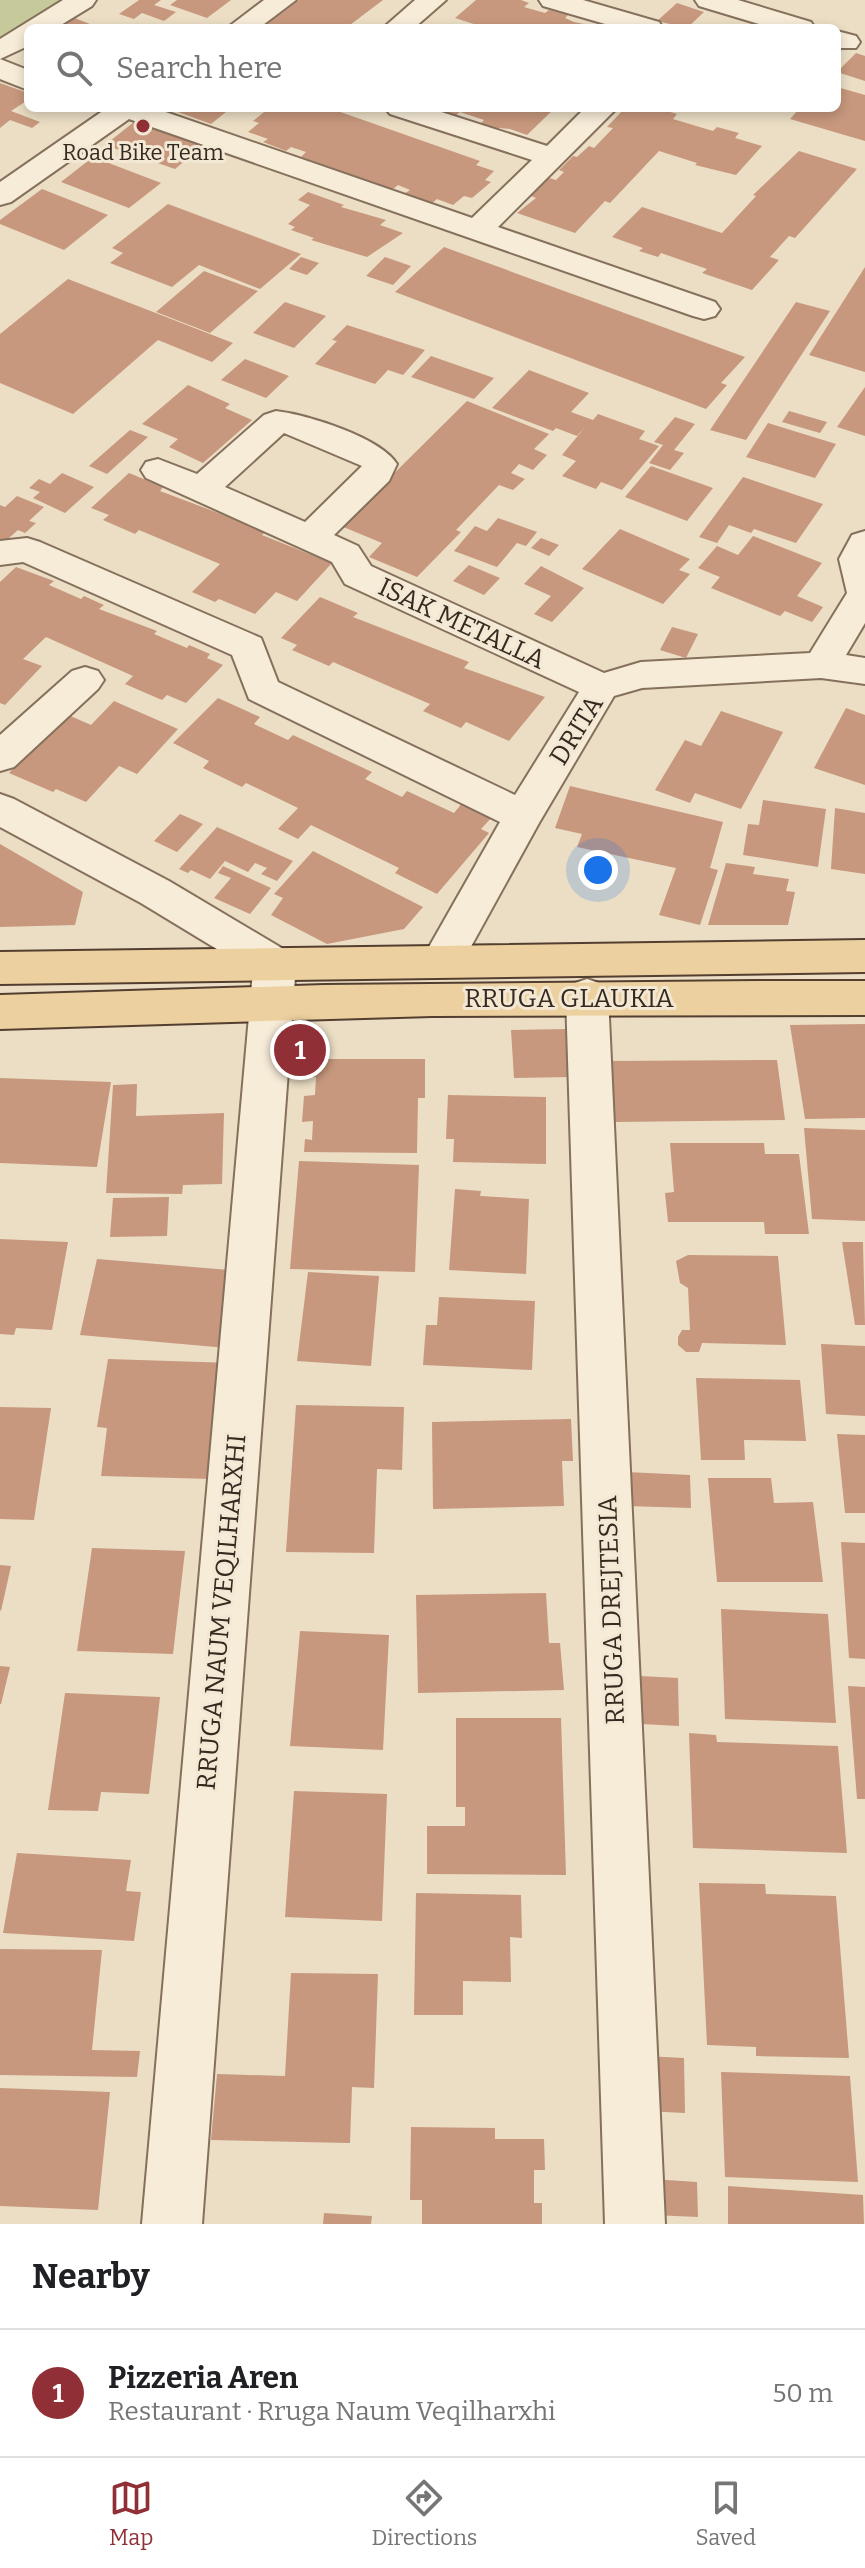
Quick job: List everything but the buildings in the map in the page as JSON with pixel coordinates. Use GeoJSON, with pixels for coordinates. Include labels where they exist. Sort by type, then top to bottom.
{"type":"FeatureCollection","features":[{"type":"Feature","properties":{"kind":"main road","name":"RRUGA GLAUKIA"},"geometry":{"type":"LineString","coordinates":[[274,982],[442,961],[865,956]]}},
{"type":"Feature","properties":{"kind":"main road"},"geometry":{"type":"LineString","coordinates":[[0,968],[274,982]]}},
{"type":"Feature","properties":{"kind":"main road","name":"RRUGA GLAUKIA"},"geometry":{"type":"LineString","coordinates":[[274,982],[587,996],[865,998]]}},
{"type":"Feature","properties":{"kind":"main road"},"geometry":{"type":"LineString","coordinates":[[0,1012],[274,982]]}},
{"type":"Feature","properties":{"kind":"street"},"geometry":{"type":"LineString","coordinates":[[43,24],[82,0]]}},
{"type":"Feature","properties":{"kind":"street"},"geometry":{"type":"LineString","coordinates":[[247,24],[282,0]]}},
{"type":"Feature","properties":{"kind":"street"},"geometry":{"type":"LineString","coordinates":[[402,24],[432,0]]}},
{"type":"Feature","properties":{"kind":"street"},"geometry":{"type":"LineString","coordinates":[[553,0],[635,24]]}},
{"type":"Feature","properties":{"kind":"street"},"geometry":{"type":"LineString","coordinates":[[709,0],[788,24]]}},
{"type":"Feature","properties":{"kind":"street"},"geometry":{"type":"LineString","coordinates":[[0,51],[24,36]]}},
{"type":"Feature","properties":{"kind":"street"},"geometry":{"type":"LineString","coordinates":[[0,68],[24,79]]}},
{"type":"Feature","properties":{"kind":"street"},"geometry":{"type":"LineString","coordinates":[[0,196],[110,112]]}},
{"type":"Feature","properties":{"kind":"street"},"geometry":{"type":"LineString","coordinates":[[114,112],[477,230],[704,309]]}},
{"type":"Feature","properties":{"kind":"street"},"geometry":{"type":"LineString","coordinates":[[412,112],[552,157]]}},
{"type":"Feature","properties":{"kind":"street"},"geometry":{"type":"LineString","coordinates":[[477,230],[598,112]]}},
{"type":"Feature","properties":{"kind":"street"},"geometry":{"type":"LineString","coordinates":[[201,489],[276,422],[294,424],[372,456],[380,464],[377,473],[310,538]]}},
{"type":"Feature","properties":{"kind":"street","name":"ISAK METALLA"},"geometry":{"type":"LineString","coordinates":[[158,470],[345,554],[358,575],[601,687]]}},
{"type":"Feature","properties":{"kind":"street"},"geometry":{"type":"LineString","coordinates":[[821,665],[865,593],[857,559],[865,543]]}},
{"type":"Feature","properties":{"kind":"street"},"geometry":{"type":"LineString","coordinates":[[0,553],[27,550],[248,647],[262,690],[523,816]]}},
{"type":"Feature","properties":{"kind":"street","name":"DRITA"},"geometry":{"type":"LineString","coordinates":[[442,961],[523,816],[601,687],[641,675],[821,665],[865,671]]}},
{"type":"Feature","properties":{"kind":"street"},"geometry":{"type":"LineString","coordinates":[[0,757],[85,680]]}},
{"type":"Feature","properties":{"kind":"street"},"geometry":{"type":"LineString","coordinates":[[0,809],[155,892],[274,982]]}},
{"type":"Feature","properties":{"kind":"street","name":"RRUGA NAUM VEQILHARXHI"},"geometry":{"type":"LineString","coordinates":[[172,2224],[274,982]]}},
{"type":"Feature","properties":{"kind":"street","name":"RRUGA DREJTESIA"},"geometry":{"type":"LineString","coordinates":[[587,996],[635,2224]]}},
{"type":"Feature","properties":{"kind":"green space"},"geometry":{"type":"Polygon","coordinates":[[[0,0],[74,0],[34,24],[24,24],[24,30],[0,44],[0,0]]]}},
{"type":"Feature","properties":{"kind":"place","name":"Road Bike Team"},"geometry":{"type":"Point","coordinates":[143,126]}},
{"type":"Feature","properties":{"kind":"place","name":"Pizzeria Aren"},"geometry":{"type":"Point","coordinates":[300,1050]}}]}
